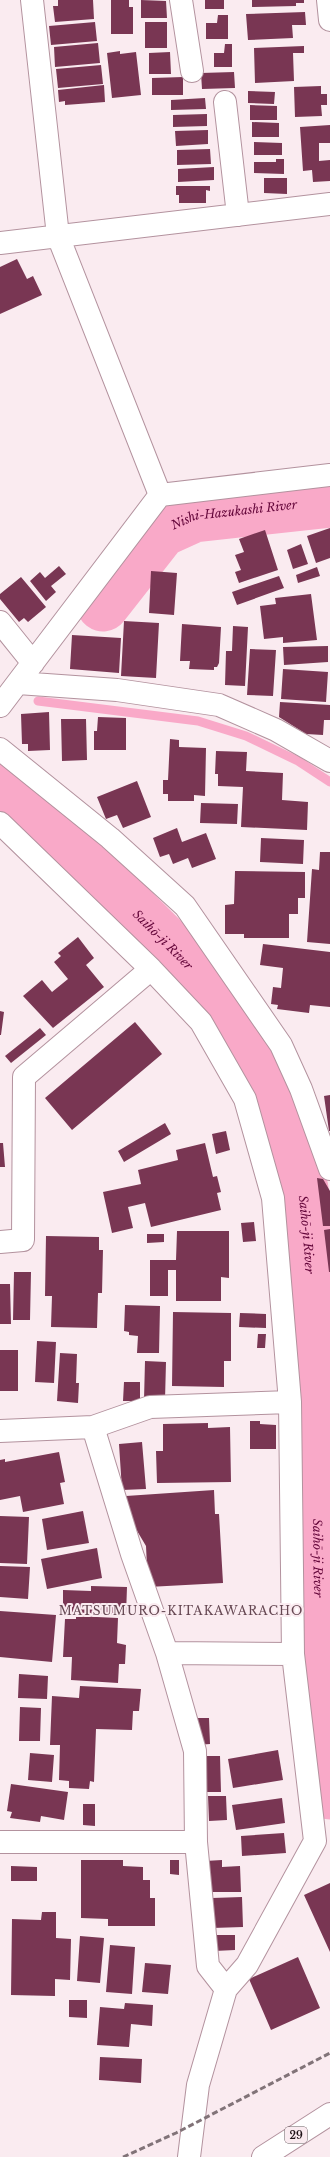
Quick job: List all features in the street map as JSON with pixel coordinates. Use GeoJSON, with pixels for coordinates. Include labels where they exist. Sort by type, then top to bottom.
{"type":"FeatureCollection","features":[{"type":"Feature","properties":{"kind":"street"},"geometry":{"type":"LineString","coordinates":[[32,0],[58,236],[160,496]]}},
{"type":"Feature","properties":{"kind":"street"},"geometry":{"type":"LineString","coordinates":[[181,0],[192,71]]}},
{"type":"Feature","properties":{"kind":"street"},"geometry":{"type":"LineString","coordinates":[[328,0],[330,20]]}},
{"type":"Feature","properties":{"kind":"street"},"geometry":{"type":"LineString","coordinates":[[225,102],[238,215]]}},
{"type":"Feature","properties":{"kind":"street"},"geometry":{"type":"LineString","coordinates":[[0,243],[330,204]]}},
{"type":"Feature","properties":{"kind":"street"},"geometry":{"type":"LineString","coordinates":[[0,706],[160,496],[330,475]]}},
{"type":"Feature","properties":{"kind":"street"},"geometry":{"type":"LineString","coordinates":[[0,622],[34,663]]}},
{"type":"Feature","properties":{"kind":"street"},"geometry":{"type":"LineString","coordinates":[[18,683],[117,690],[219,705],[276,730],[330,761]]}},
{"type":"Feature","properties":{"kind":"street"},"geometry":{"type":"LineString","coordinates":[[0,749],[110,838],[185,906],[281,1045],[301,1089],[330,1169]]}},
{"type":"Feature","properties":{"kind":"street"},"geometry":{"type":"LineString","coordinates":[[0,823],[151,969],[201,1022],[245,1099],[273,1198],[290,1402],[294,1654],[315,1841],[247,1965],[226,1989],[198,2085],[189,2157]]}},
{"type":"Feature","properties":{"kind":"street"},"geometry":{"type":"LineString","coordinates":[[0,1242],[23,1240],[24,1076],[151,969]]}},
{"type":"Feature","properties":{"kind":"street"},"geometry":{"type":"LineString","coordinates":[[0,1431],[93,1427],[150,1407],[290,1402]]}},
{"type":"Feature","properties":{"kind":"street"},"geometry":{"type":"LineString","coordinates":[[93,1427],[132,1554],[167,1653],[195,1751],[196,1842],[208,1966],[226,1989]]}},
{"type":"Feature","properties":{"kind":"street"},"geometry":{"type":"LineString","coordinates":[[167,1653],[294,1654]]}},
{"type":"Feature","properties":{"kind":"street"},"geometry":{"type":"LineString","coordinates":[[0,1842],[196,1842]]}},
{"type":"Feature","properties":{"kind":"street","name":"29"},"geometry":{"type":"LineString","coordinates":[[263,2157],[330,2114]]}},
{"type":"Feature","properties":{"kind":"building"},"geometry":{"type":"Polygon","coordinates":[[[58,0],[93,0],[94,19],[55,22],[53,6],[58,6],[58,0]]]}},
{"type":"Feature","properties":{"kind":"building"},"geometry":{"type":"Polygon","coordinates":[[[111,0],[129,0],[129,7],[133,7],[133,34],[111,34],[111,0]]]}},
{"type":"Feature","properties":{"kind":"building"},"geometry":{"type":"Polygon","coordinates":[[[141,0],[166,1],[167,18],[141,18],[141,0]]]}},
{"type":"Feature","properties":{"kind":"building"},"geometry":{"type":"Polygon","coordinates":[[[205,0],[224,0],[224,9],[205,9],[205,0]]]}},
{"type":"Feature","properties":{"kind":"building"},"geometry":{"type":"Polygon","coordinates":[[[252,0],[304,0],[304,3],[296,3],[296,6],[252,7],[252,0]]]}},
{"type":"Feature","properties":{"kind":"building"},"geometry":{"type":"Polygon","coordinates":[[[305,12],[306,25],[292,25],[293,38],[248,40],[246,14],[305,12]]]}},
{"type":"Feature","properties":{"kind":"building"},"geometry":{"type":"Polygon","coordinates":[[[218,15],[228,15],[228,39],[206,39],[206,23],[217,23],[218,15]]]}},
{"type":"Feature","properties":{"kind":"building"},"geometry":{"type":"Polygon","coordinates":[[[95,22],[97,41],[51,45],[49,26],[95,22]]]}},
{"type":"Feature","properties":{"kind":"building"},"geometry":{"type":"Polygon","coordinates":[[[145,22],[167,22],[167,48],[145,48],[145,22]]]}},
{"type":"Feature","properties":{"kind":"building"},"geometry":{"type":"Polygon","coordinates":[[[98,43],[100,63],[55,67],[54,47],[98,43]]]}},
{"type":"Feature","properties":{"kind":"building"},"geometry":{"type":"Polygon","coordinates":[[[225,44],[232,44],[232,67],[214,67],[214,53],[224,53],[225,44]]]}},
{"type":"Feature","properties":{"kind":"building"},"geometry":{"type":"Polygon","coordinates":[[[304,46],[304,53],[293,53],[294,81],[255,83],[254,48],[304,46]]]}},
{"type":"Feature","properties":{"kind":"building"},"geometry":{"type":"Polygon","coordinates":[[[120,51],[120,54],[136,52],[141,95],[112,98],[107,53],[120,51]]]}},
{"type":"Feature","properties":{"kind":"building"},"geometry":{"type":"Polygon","coordinates":[[[170,52],[171,74],[149,74],[149,53],[170,52]]]}},
{"type":"Feature","properties":{"kind":"building"},"geometry":{"type":"Polygon","coordinates":[[[101,65],[103,84],[58,88],[56,69],[101,65]]]}},
{"type":"Feature","properties":{"kind":"building"},"geometry":{"type":"Polygon","coordinates":[[[234,72],[235,88],[202,89],[201,73],[234,72]]]}},
{"type":"Feature","properties":{"kind":"building"},"geometry":{"type":"Polygon","coordinates":[[[183,77],[183,95],[152,95],[152,78],[183,77]]]}},
{"type":"Feature","properties":{"kind":"building"},"geometry":{"type":"Polygon","coordinates":[[[104,85],[105,102],[65,105],[65,101],[59,102],[58,90],[104,85]]]}},
{"type":"Feature","properties":{"kind":"building"},"geometry":{"type":"Polygon","coordinates":[[[321,86],[321,94],[327,94],[327,105],[321,105],[322,116],[295,117],[294,87],[321,86]]]}},
{"type":"Feature","properties":{"kind":"building"},"geometry":{"type":"Polygon","coordinates":[[[248,91],[275,92],[274,104],[248,103],[248,91]]]}},
{"type":"Feature","properties":{"kind":"building"},"geometry":{"type":"Polygon","coordinates":[[[205,98],[206,109],[171,110],[171,100],[205,98]]]}},
{"type":"Feature","properties":{"kind":"building"},"geometry":{"type":"Polygon","coordinates":[[[250,105],[277,106],[277,120],[250,120],[250,105]]]}},
{"type":"Feature","properties":{"kind":"building"},"geometry":{"type":"Polygon","coordinates":[[[207,114],[207,126],[173,127],[173,115],[207,114]]]}},
{"type":"Feature","properties":{"kind":"building"},"geometry":{"type":"Polygon","coordinates":[[[252,122],[279,123],[279,137],[252,137],[252,122]]]}},
{"type":"Feature","properties":{"kind":"building"},"geometry":{"type":"Polygon","coordinates":[[[330,125],[330,143],[319,143],[319,161],[330,160],[330,181],[313,182],[312,170],[303,171],[300,127],[330,125]]]}},
{"type":"Feature","properties":{"kind":"building"},"geometry":{"type":"Polygon","coordinates":[[[208,130],[208,144],[176,146],[175,131],[208,130]]]}},
{"type":"Feature","properties":{"kind":"building"},"geometry":{"type":"Polygon","coordinates":[[[254,142],[282,143],[282,155],[254,155],[254,142]]]}},
{"type":"Feature","properties":{"kind":"building"},"geometry":{"type":"Polygon","coordinates":[[[210,149],[211,164],[177,165],[177,150],[210,149]]]}},
{"type":"Feature","properties":{"kind":"building"},"geometry":{"type":"Polygon","coordinates":[[[276,159],[284,159],[284,174],[254,173],[254,162],[276,162],[276,159]]]}},
{"type":"Feature","properties":{"kind":"building"},"geometry":{"type":"Polygon","coordinates":[[[214,167],[214,180],[178,182],[178,169],[214,167]]]}},
{"type":"Feature","properties":{"kind":"building"},"geometry":{"type":"Polygon","coordinates":[[[264,178],[287,178],[287,194],[264,193],[264,178]]]}},
{"type":"Feature","properties":{"kind":"building"},"geometry":{"type":"Polygon","coordinates":[[[176,186],[210,186],[210,191],[206,190],[206,203],[179,203],[179,195],[176,195],[176,186]]]}},
{"type":"Feature","properties":{"kind":"building"},"geometry":{"type":"Polygon","coordinates":[[[17,259],[27,279],[33,276],[42,295],[0,314],[0,267],[17,259]]]}},
{"type":"Feature","properties":{"kind":"building"},"geometry":{"type":"Polygon","coordinates":[[[330,528],[330,558],[316,563],[307,536],[330,528]]]}},
{"type":"Feature","properties":{"kind":"building"},"geometry":{"type":"Polygon","coordinates":[[[265,530],[278,570],[239,583],[235,572],[241,570],[235,555],[244,552],[239,539],[265,530]]]}},
{"type":"Feature","properties":{"kind":"building"},"geometry":{"type":"Polygon","coordinates":[[[301,544],[308,564],[293,569],[287,550],[301,544]]]}},
{"type":"Feature","properties":{"kind":"building"},"geometry":{"type":"Polygon","coordinates":[[[59,566],[66,574],[51,586],[56,592],[46,601],[30,581],[40,572],[45,578],[59,566]]]}},
{"type":"Feature","properties":{"kind":"building"},"geometry":{"type":"Polygon","coordinates":[[[317,567],[320,576],[298,583],[296,575],[317,567]]]}},
{"type":"Feature","properties":{"kind":"building"},"geometry":{"type":"Polygon","coordinates":[[[151,571],[177,573],[174,615],[149,613],[151,571]]]}},
{"type":"Feature","properties":{"kind":"building"},"geometry":{"type":"Polygon","coordinates":[[[279,576],[284,588],[237,605],[232,592],[279,576]]]}},
{"type":"Feature","properties":{"kind":"building"},"geometry":{"type":"Polygon","coordinates":[[[21,577],[46,607],[28,622],[24,618],[19,622],[0,599],[0,594],[21,577]]]}},
{"type":"Feature","properties":{"kind":"building"},"geometry":{"type":"Polygon","coordinates":[[[311,594],[317,640],[283,643],[283,637],[264,639],[260,606],[276,604],[275,598],[311,594]]]}},
{"type":"Feature","properties":{"kind":"building"},"geometry":{"type":"Polygon","coordinates":[[[124,621],[159,623],[156,678],[121,676],[124,621]]]}},
{"type":"Feature","properties":{"kind":"building"},"geometry":{"type":"Polygon","coordinates":[[[182,624],[221,627],[219,663],[217,667],[214,667],[214,670],[189,669],[190,661],[180,661],[182,624]]]}},
{"type":"Feature","properties":{"kind":"building"},"geometry":{"type":"Polygon","coordinates":[[[233,626],[248,627],[245,686],[225,685],[226,651],[232,651],[233,626]]]}},
{"type":"Feature","properties":{"kind":"building"},"geometry":{"type":"Polygon","coordinates":[[[72,635],[121,638],[119,673],[70,669],[72,635]]]}},
{"type":"Feature","properties":{"kind":"building"},"geometry":{"type":"Polygon","coordinates":[[[328,646],[328,662],[284,665],[283,647],[328,646]]]}},
{"type":"Feature","properties":{"kind":"building"},"geometry":{"type":"Polygon","coordinates":[[[250,649],[276,650],[273,696],[247,695],[250,649]]]}},
{"type":"Feature","properties":{"kind":"building"},"geometry":{"type":"Polygon","coordinates":[[[283,669],[328,672],[326,702],[281,699],[283,669]]]}},
{"type":"Feature","properties":{"kind":"building"},"geometry":{"type":"Polygon","coordinates":[[[280,702],[330,705],[330,720],[324,720],[323,735],[306,734],[279,717],[280,702]]]}},
{"type":"Feature","properties":{"kind":"building"},"geometry":{"type":"Polygon","coordinates":[[[49,712],[50,750],[28,751],[28,744],[22,744],[21,714],[49,712]]]}},
{"type":"Feature","properties":{"kind":"building"},"geometry":{"type":"Polygon","coordinates":[[[98,717],[126,718],[126,750],[94,750],[94,731],[97,731],[98,717]]]}},
{"type":"Feature","properties":{"kind":"building"},"geometry":{"type":"Polygon","coordinates":[[[61,719],[86,719],[87,760],[62,761],[61,719]]]}},
{"type":"Feature","properties":{"kind":"building"},"geometry":{"type":"Polygon","coordinates":[[[170,739],[179,740],[179,747],[206,748],[205,796],[194,795],[194,801],[168,801],[168,794],[163,794],[163,780],[168,780],[170,739]]]}},
{"type":"Feature","properties":{"kind":"building"},"geometry":{"type":"Polygon","coordinates":[[[216,751],[247,752],[246,771],[283,773],[282,800],[308,802],[307,830],[241,827],[243,787],[218,786],[218,774],[215,774],[216,751]]]}},
{"type":"Feature","properties":{"kind":"building"},"geometry":{"type":"Polygon","coordinates":[[[137,781],[151,817],[123,828],[117,815],[106,819],[97,797],[137,781]]]}},
{"type":"Feature","properties":{"kind":"building"},"geometry":{"type":"Polygon","coordinates":[[[201,803],[238,804],[237,824],[200,823],[201,803]]]}},
{"type":"Feature","properties":{"kind":"building"},"geometry":{"type":"Polygon","coordinates":[[[177,828],[182,842],[206,833],[216,859],[192,868],[188,858],[173,864],[169,854],[160,857],[153,838],[177,828]]]}},
{"type":"Feature","properties":{"kind":"building"},"geometry":{"type":"Polygon","coordinates":[[[261,838],[304,840],[303,864],[260,862],[261,838]]]}},
{"type":"Feature","properties":{"kind":"building"},"geometry":{"type":"Polygon","coordinates":[[[320,852],[330,852],[330,944],[307,942],[312,869],[319,870],[320,852]]]}},
{"type":"Feature","properties":{"kind":"building"},"geometry":{"type":"Polygon","coordinates":[[[235,871],[305,872],[305,898],[298,898],[298,914],[289,914],[289,938],[244,938],[244,934],[225,934],[225,905],[234,904],[235,871]]]}},
{"type":"Feature","properties":{"kind":"building"},"geometry":{"type":"Polygon","coordinates":[[[78,937],[94,958],[86,965],[104,987],[53,1028],[23,996],[42,980],[52,992],[68,979],[54,962],[61,956],[58,953],[78,937]]]}},
{"type":"Feature","properties":{"kind":"building"},"geometry":{"type":"Polygon","coordinates":[[[263,944],[330,952],[330,1007],[310,1005],[309,1013],[277,1009],[278,1005],[271,1004],[273,987],[281,988],[283,968],[260,965],[263,944]]]}},
{"type":"Feature","properties":{"kind":"building"},"geometry":{"type":"Polygon","coordinates":[[[0,1011],[4,1012],[1,1035],[0,1035],[0,1011]]]}},
{"type":"Feature","properties":{"kind":"building"},"geometry":{"type":"Polygon","coordinates":[[[135,1022],[162,1054],[72,1130],[45,1098],[135,1022]]]}},
{"type":"Feature","properties":{"kind":"building"},"geometry":{"type":"Polygon","coordinates":[[[40,1028],[46,1035],[11,1063],[5,1056],[40,1028]]]}},
{"type":"Feature","properties":{"kind":"building"},"geometry":{"type":"Polygon","coordinates":[[[330,1095],[330,1131],[329,1131],[324,1096],[330,1095]]]}},
{"type":"Feature","properties":{"kind":"building"},"geometry":{"type":"Polygon","coordinates":[[[165,1123],[171,1134],[124,1162],[118,1151],[165,1123]]]}},
{"type":"Feature","properties":{"kind":"building"},"geometry":{"type":"Polygon","coordinates":[[[226,1131],[230,1150],[216,1154],[212,1134],[226,1131]]]}},
{"type":"Feature","properties":{"kind":"building"},"geometry":{"type":"Polygon","coordinates":[[[0,1143],[3,1143],[5,1167],[0,1167],[0,1143]]]}},
{"type":"Feature","properties":{"kind":"building"},"geometry":{"type":"Polygon","coordinates":[[[205,1143],[213,1177],[217,1176],[221,1192],[217,1193],[221,1210],[151,1227],[145,1203],[128,1207],[133,1228],[112,1233],[103,1192],[141,1184],[138,1170],[178,1160],[176,1150],[205,1143]]]}},
{"type":"Feature","properties":{"kind":"building"},"geometry":{"type":"Polygon","coordinates":[[[317,1178],[323,1179],[330,1191],[330,1226],[323,1226],[317,1178]]]}},
{"type":"Feature","properties":{"kind":"building"},"geometry":{"type":"Polygon","coordinates":[[[254,1222],[256,1241],[243,1242],[241,1223],[254,1222]]]}},
{"type":"Feature","properties":{"kind":"building"},"geometry":{"type":"Polygon","coordinates":[[[330,1229],[330,1272],[329,1272],[324,1230],[330,1229]]]}},
{"type":"Feature","properties":{"kind":"building"},"geometry":{"type":"Polygon","coordinates":[[[177,1231],[229,1231],[229,1278],[221,1277],[221,1301],[176,1301],[176,1270],[168,1270],[168,1296],[150,1296],[150,1260],[176,1260],[177,1231]]]}},
{"type":"Feature","properties":{"kind":"building"},"geometry":{"type":"Polygon","coordinates":[[[147,1234],[164,1234],[164,1242],[147,1243],[147,1234]]]}},
{"type":"Feature","properties":{"kind":"building"},"geometry":{"type":"Polygon","coordinates":[[[46,1236],[99,1237],[99,1250],[103,1250],[102,1293],[98,1293],[97,1328],[51,1327],[52,1296],[45,1296],[46,1236]]]}},
{"type":"Feature","properties":{"kind":"building"},"geometry":{"type":"Polygon","coordinates":[[[14,1272],[31,1272],[30,1320],[13,1320],[14,1272]]]}},
{"type":"Feature","properties":{"kind":"building"},"geometry":{"type":"Polygon","coordinates":[[[0,1284],[10,1284],[11,1324],[0,1324],[0,1284]]]}},
{"type":"Feature","properties":{"kind":"building"},"geometry":{"type":"Polygon","coordinates":[[[125,1305],[160,1306],[159,1353],[137,1353],[138,1336],[129,1335],[129,1332],[124,1331],[125,1305]]]}},
{"type":"Feature","properties":{"kind":"building"},"geometry":{"type":"Polygon","coordinates":[[[173,1312],[231,1313],[231,1361],[224,1361],[224,1387],[172,1386],[173,1312]]]}},
{"type":"Feature","properties":{"kind":"building"},"geometry":{"type":"Polygon","coordinates":[[[240,1313],[266,1314],[266,1328],[239,1327],[240,1313]]]}},
{"type":"Feature","properties":{"kind":"building"},"geometry":{"type":"Polygon","coordinates":[[[258,1334],[266,1334],[265,1348],[257,1348],[258,1334]]]}},
{"type":"Feature","properties":{"kind":"building"},"geometry":{"type":"Polygon","coordinates":[[[37,1341],[56,1342],[54,1383],[35,1382],[37,1341]]]}},
{"type":"Feature","properties":{"kind":"building"},"geometry":{"type":"Polygon","coordinates":[[[0,1350],[18,1350],[18,1391],[0,1391],[0,1350]]]}},
{"type":"Feature","properties":{"kind":"building"},"geometry":{"type":"Polygon","coordinates":[[[60,1353],[77,1354],[76,1383],[79,1383],[78,1403],[57,1401],[60,1353]]]}},
{"type":"Feature","properties":{"kind":"building"},"geometry":{"type":"Polygon","coordinates":[[[145,1361],[166,1362],[165,1400],[144,1400],[145,1361]]]}},
{"type":"Feature","properties":{"kind":"building"},"geometry":{"type":"Polygon","coordinates":[[[124,1382],[140,1382],[140,1401],[123,1401],[124,1382]]]}},
{"type":"Feature","properties":{"kind":"building"},"geometry":{"type":"Polygon","coordinates":[[[250,1421],[260,1421],[260,1424],[276,1425],[276,1449],[250,1449],[250,1421]]]}},
{"type":"Feature","properties":{"kind":"building"},"geometry":{"type":"Polygon","coordinates":[[[208,1423],[208,1428],[230,1427],[231,1482],[157,1483],[156,1451],[163,1451],[163,1424],[208,1423]]]}},
{"type":"Feature","properties":{"kind":"building"},"geometry":{"type":"Polygon","coordinates":[[[142,1442],[146,1489],[122,1490],[119,1444],[142,1442]]]}},
{"type":"Feature","properties":{"kind":"building"},"geometry":{"type":"Polygon","coordinates":[[[59,1452],[65,1482],[60,1483],[64,1504],[23,1512],[20,1496],[0,1500],[0,1460],[5,1459],[5,1462],[59,1452]]]}},
{"type":"Feature","properties":{"kind":"building"},"geometry":{"type":"Polygon","coordinates":[[[214,1490],[215,1514],[219,1514],[223,1583],[148,1587],[146,1546],[133,1524],[128,1524],[126,1496],[214,1490]]]}},
{"type":"Feature","properties":{"kind":"building"},"geometry":{"type":"Polygon","coordinates":[[[83,1511],[89,1543],[47,1550],[42,1519],[83,1511]]]}},
{"type":"Feature","properties":{"kind":"building"},"geometry":{"type":"Polygon","coordinates":[[[0,1516],[29,1517],[27,1564],[0,1563],[0,1516]]]}},
{"type":"Feature","properties":{"kind":"building"},"geometry":{"type":"Polygon","coordinates":[[[97,1548],[102,1578],[47,1589],[41,1559],[97,1548]]]}},
{"type":"Feature","properties":{"kind":"building"},"geometry":{"type":"Polygon","coordinates":[[[0,1566],[30,1567],[28,1599],[0,1597],[0,1566]]]}},
{"type":"Feature","properties":{"kind":"building"},"geometry":{"type":"Polygon","coordinates":[[[91,1586],[127,1587],[126,1615],[63,1612],[63,1590],[91,1591],[91,1586]]]}},
{"type":"Feature","properties":{"kind":"building"},"geometry":{"type":"Polygon","coordinates":[[[0,1611],[56,1615],[52,1662],[0,1657],[0,1611]]]}},
{"type":"Feature","properties":{"kind":"building"},"geometry":{"type":"Polygon","coordinates":[[[76,1616],[118,1618],[117,1643],[126,1645],[125,1664],[119,1664],[118,1683],[71,1680],[72,1657],[63,1657],[65,1619],[76,1619],[76,1616]]]}},
{"type":"Feature","properties":{"kind":"building"},"geometry":{"type":"Polygon","coordinates":[[[19,1674],[48,1676],[47,1699],[18,1698],[19,1674]]]}},
{"type":"Feature","properties":{"kind":"building"},"geometry":{"type":"Polygon","coordinates":[[[80,1686],[141,1689],[139,1711],[133,1711],[132,1730],[96,1729],[94,1782],[90,1781],[89,1789],[69,1788],[69,1781],[59,1780],[60,1745],[50,1745],[52,1696],[79,1698],[80,1686]]]}},
{"type":"Feature","properties":{"kind":"building"},"geometry":{"type":"Polygon","coordinates":[[[20,1707],[41,1708],[40,1741],[19,1741],[20,1707]]]}},
{"type":"Feature","properties":{"kind":"building"},"geometry":{"type":"Polygon","coordinates":[[[197,1718],[209,1718],[210,1744],[197,1745],[197,1718]]]}},
{"type":"Feature","properties":{"kind":"building"},"geometry":{"type":"Polygon","coordinates":[[[278,1750],[283,1780],[233,1788],[228,1759],[278,1750]]]}},
{"type":"Feature","properties":{"kind":"building"},"geometry":{"type":"Polygon","coordinates":[[[30,1753],[54,1755],[52,1782],[28,1780],[30,1753]]]}},
{"type":"Feature","properties":{"kind":"building"},"geometry":{"type":"Polygon","coordinates":[[[198,1756],[220,1756],[221,1792],[199,1792],[198,1756]]]}},
{"type":"Feature","properties":{"kind":"building"},"geometry":{"type":"Polygon","coordinates":[[[11,1784],[68,1792],[64,1820],[41,1816],[40,1822],[10,1818],[12,1812],[7,1811],[11,1784]]]}},
{"type":"Feature","properties":{"kind":"building"},"geometry":{"type":"Polygon","coordinates":[[[208,1796],[226,1796],[227,1820],[209,1821],[208,1796]]]}},
{"type":"Feature","properties":{"kind":"building"},"geometry":{"type":"Polygon","coordinates":[[[282,1798],[285,1823],[236,1830],[232,1805],[282,1798]]]}},
{"type":"Feature","properties":{"kind":"building"},"geometry":{"type":"Polygon","coordinates":[[[83,1804],[95,1804],[95,1826],[83,1825],[83,1804]]]}},
{"type":"Feature","properties":{"kind":"building"},"geometry":{"type":"Polygon","coordinates":[[[284,1833],[286,1853],[242,1856],[241,1836],[284,1833]]]}},
{"type":"Feature","properties":{"kind":"building"},"geometry":{"type":"Polygon","coordinates":[[[81,1860],[123,1860],[123,1866],[143,1867],[143,1880],[150,1880],[150,1898],[155,1898],[155,1926],[108,1926],[108,1919],[81,1918],[81,1860]]]}},
{"type":"Feature","properties":{"kind":"building"},"geometry":{"type":"Polygon","coordinates":[[[170,1860],[179,1860],[179,1875],[170,1874],[170,1860]]]}},
{"type":"Feature","properties":{"kind":"building"},"geometry":{"type":"Polygon","coordinates":[[[222,1860],[222,1867],[240,1866],[241,1892],[206,1892],[205,1861],[222,1860]]]}},
{"type":"Feature","properties":{"kind":"building"},"geometry":{"type":"Polygon","coordinates":[[[11,1866],[37,1867],[37,1881],[11,1881],[11,1866]]]}},
{"type":"Feature","properties":{"kind":"building"},"geometry":{"type":"Polygon","coordinates":[[[330,1883],[330,1952],[304,1895],[330,1883]]]}},
{"type":"Feature","properties":{"kind":"building"},"geometry":{"type":"Polygon","coordinates":[[[242,1897],[243,1927],[212,1928],[212,1898],[242,1897]]]}},
{"type":"Feature","properties":{"kind":"building"},"geometry":{"type":"Polygon","coordinates":[[[42,1912],[56,1912],[56,1938],[71,1939],[70,1980],[55,1979],[55,1996],[11,1995],[12,1919],[41,1920],[42,1912]]]}},
{"type":"Feature","properties":{"kind":"building"},"geometry":{"type":"Polygon","coordinates":[[[214,1935],[235,1935],[235,1950],[214,1951],[214,1935]]]}},
{"type":"Feature","properties":{"kind":"building"},"geometry":{"type":"Polygon","coordinates":[[[80,1936],[104,1938],[100,1983],[77,1981],[80,1936]]]}},
{"type":"Feature","properties":{"kind":"building"},"geometry":{"type":"Polygon","coordinates":[[[110,1945],[135,1947],[132,1994],[106,1992],[110,1945]]]}},
{"type":"Feature","properties":{"kind":"building"},"geometry":{"type":"Polygon","coordinates":[[[298,1957],[320,2008],[271,2030],[249,1979],[298,1957]]]}},
{"type":"Feature","properties":{"kind":"building"},"geometry":{"type":"Polygon","coordinates":[[[145,1963],[171,1965],[168,1994],[142,1992],[145,1963]]]}},
{"type":"Feature","properties":{"kind":"building"},"geometry":{"type":"Polygon","coordinates":[[[69,2000],[87,2000],[87,2018],[69,2017],[69,2000]]]}},
{"type":"Feature","properties":{"kind":"building"},"geometry":{"type":"Polygon","coordinates":[[[125,2003],[153,2005],[152,2026],[131,2024],[129,2047],[97,2045],[100,2007],[124,2009],[125,2003]]]}},
{"type":"Feature","properties":{"kind":"building"},"geometry":{"type":"Polygon","coordinates":[[[100,2057],[142,2059],[141,2083],[99,2080],[100,2057]]]}},
{"type":"Feature","properties":{"kind":"waterway","name":"Nishi-Hazukashi River"},"geometry":{"type":"LineString","coordinates":[[103,605],[161,531],[194,516],[330,501]]}},
{"type":"Feature","properties":{"kind":"waterway"},"geometry":{"type":"LineString","coordinates":[[38,701],[198,721],[246,736],[298,761],[330,782]]}},
{"type":"Feature","properties":{"kind":"waterway","name":"Saihō-ji River"},"geometry":{"type":"LineString","coordinates":[[0,786],[82,860],[183,960],[221,1003],[257,1057],[286,1133],[302,1189],[308,1247],[315,1383],[320,1734],[330,1793]]}},
{"type":"Feature","properties":{"kind":"railway"},"geometry":{"type":"LineString","coordinates":[[123,2157],[176,2133],[330,2053]]}},
{"type":"Feature","properties":{"kind":"district","name":"MATSUMURO-KITAKAWARACHO"},"geometry":{"type":"Point","coordinates":[181,1611]}}]}
